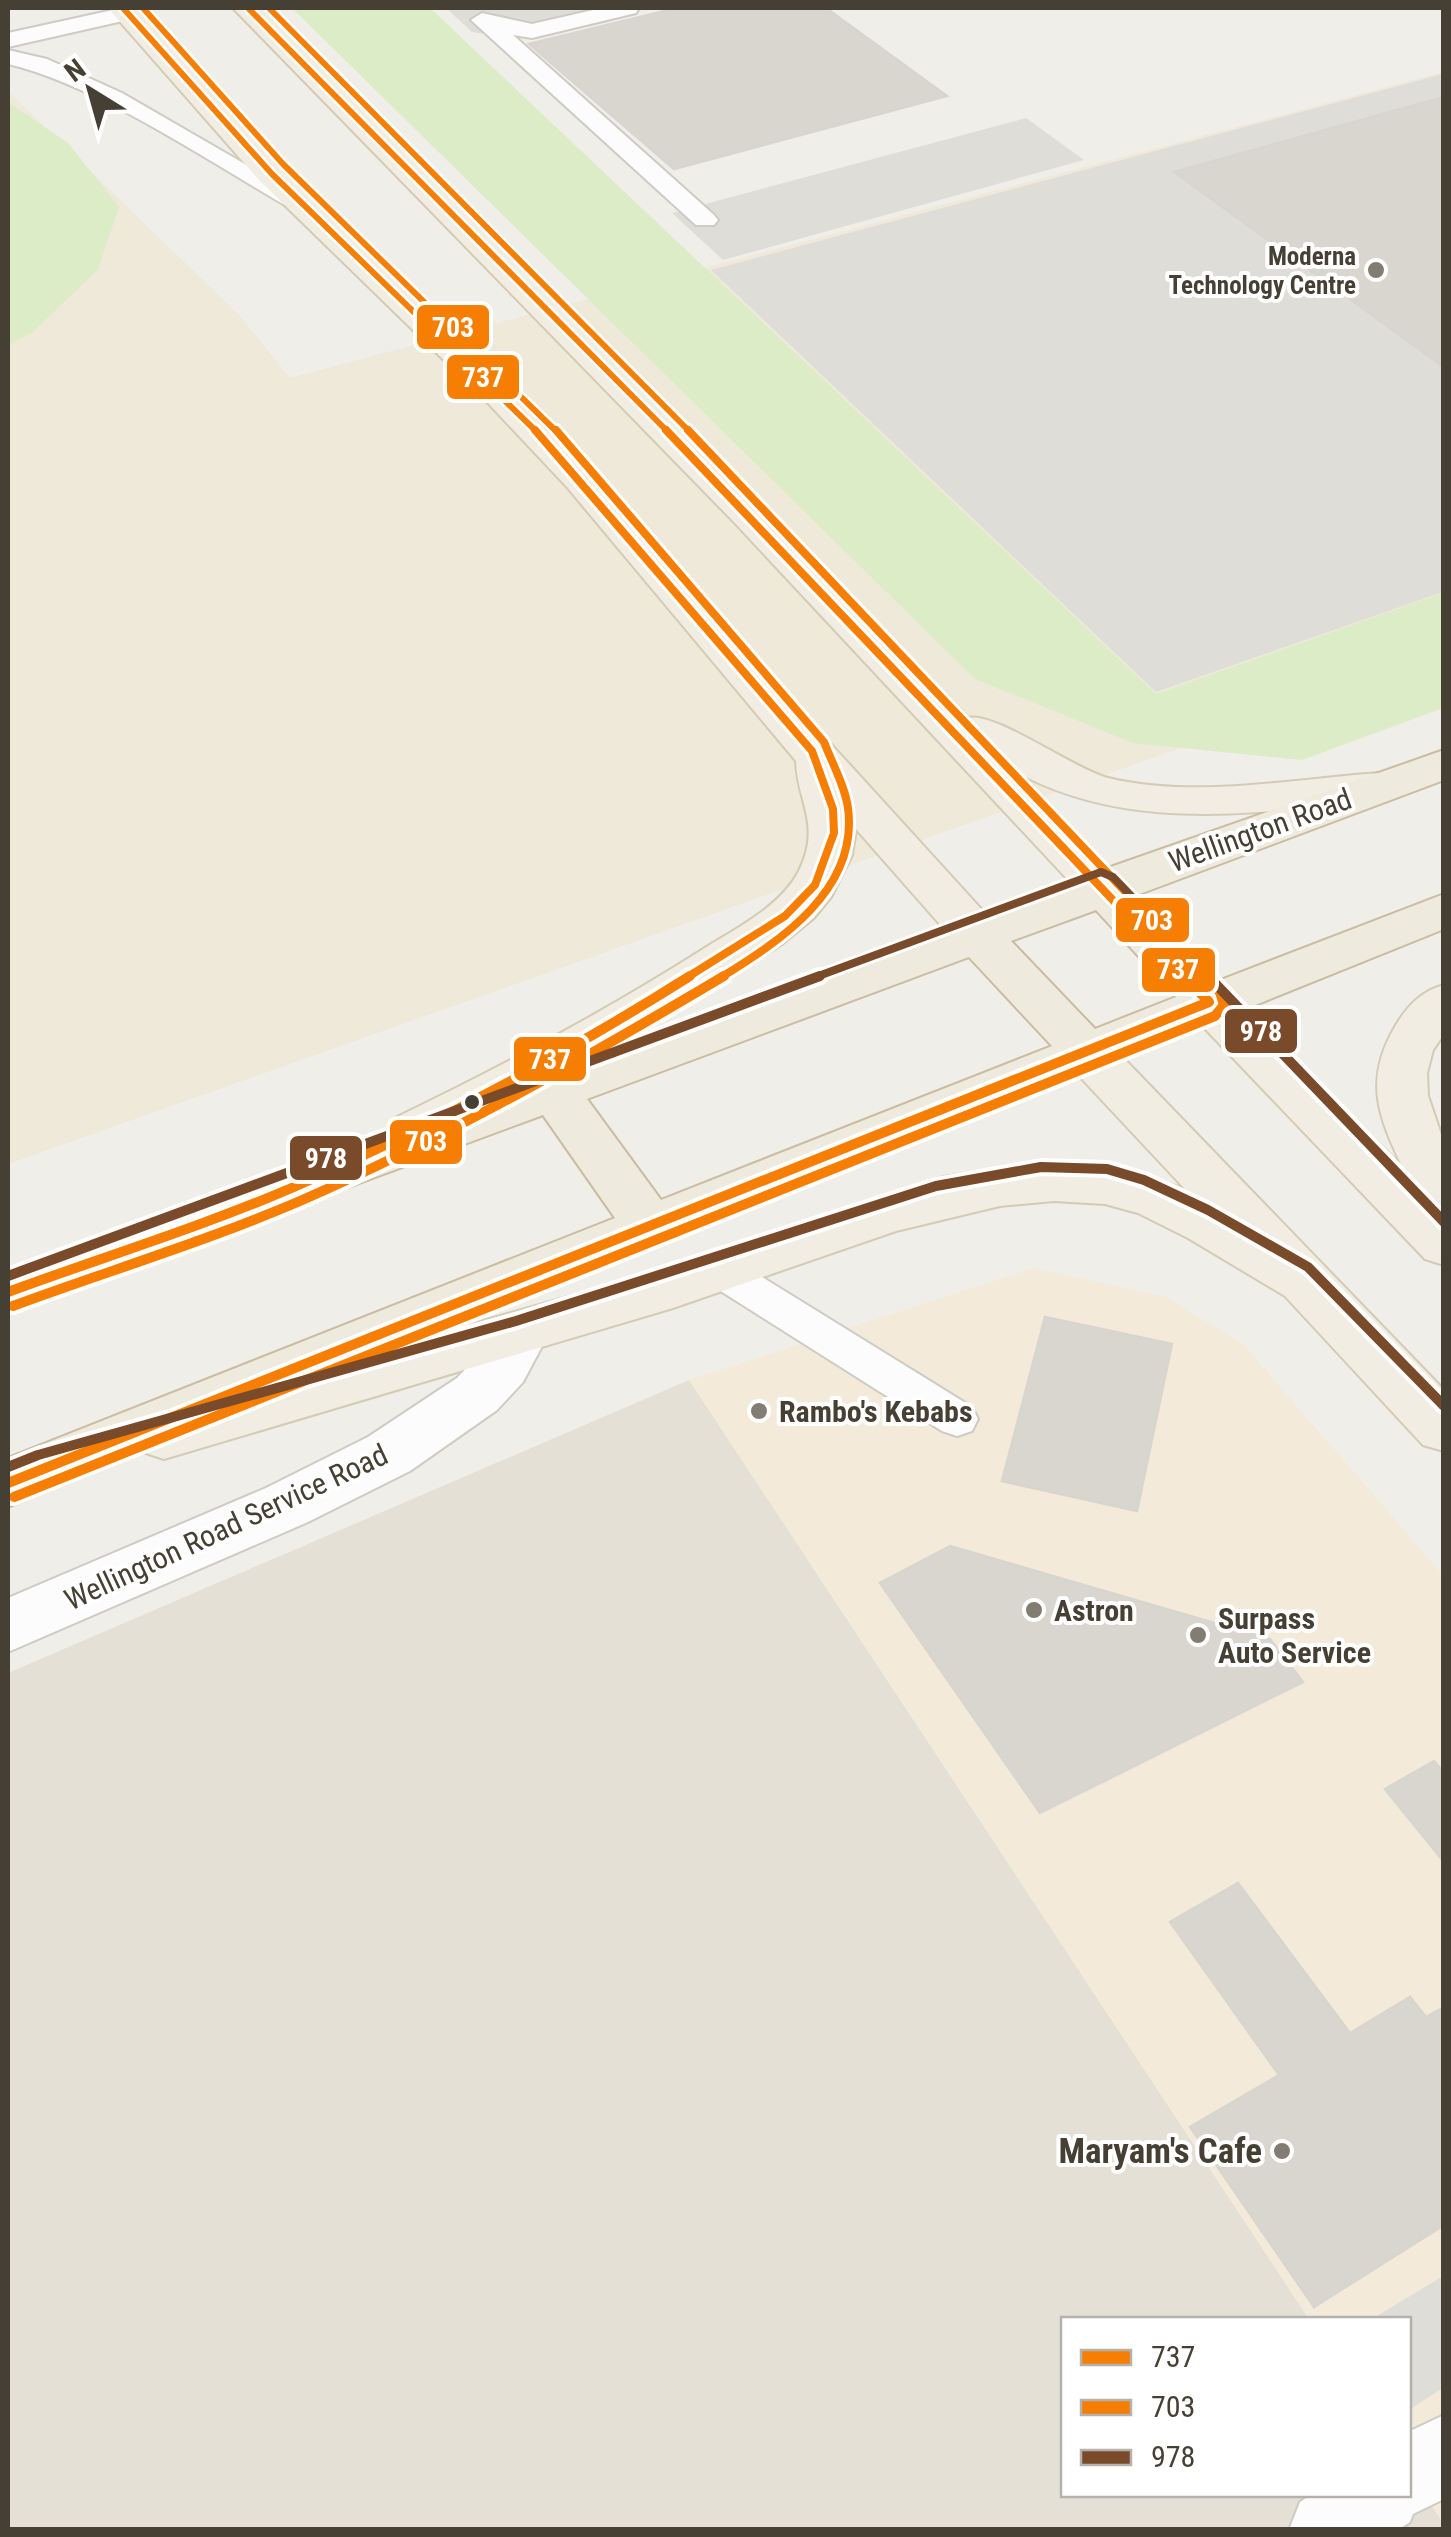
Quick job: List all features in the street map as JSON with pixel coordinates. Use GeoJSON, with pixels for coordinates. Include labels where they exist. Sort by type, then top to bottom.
{"type":"FeatureCollection","features":[{"type":"Feature","properties":{"kind":"highway","name":"Wellington Road"},"geometry":{"type":"LineString","coordinates":[[8,1292],[291,1188],[545,1078],[976,934],[1444,764]]}},
{"type":"Feature","properties":{"kind":"highway"},"geometry":{"type":"LineString","coordinates":[[1102,887],[1209,1002]]}},
{"type":"Feature","properties":{"kind":"highway"},"geometry":{"type":"LineString","coordinates":[[24,1476],[1444,910]]}},
{"type":"Feature","properties":{"kind":"highway"},"geometry":{"type":"LineString","coordinates":[[976,934],[1086,1051]]}},
{"type":"Feature","properties":{"kind":"highway"},"geometry":{"type":"LineString","coordinates":[[545,1078],[651,1228]]}},
{"type":"Feature","properties":{"kind":"main road"},"geometry":{"type":"LineString","coordinates":[[248,8],[748,513],[1102,887]]}},
{"type":"Feature","properties":{"kind":"main road"},"geometry":{"type":"LineString","coordinates":[[133,9],[306,207],[516,409],[580,479],[812,751],[976,934]]}},
{"type":"Feature","properties":{"kind":"main road"},"geometry":{"type":"LineString","coordinates":[[930,704],[1054,772],[1104,792],[1176,798],[1379,788]]}},
{"type":"Feature","properties":{"kind":"main road"},"geometry":{"type":"LineString","coordinates":[[545,1078],[772,926],[803,899],[824,868],[834,832],[833,809],[812,751]]}},
{"type":"Feature","properties":{"kind":"main road"},"geometry":{"type":"LineString","coordinates":[[1368,940],[1444,930]]}},
{"type":"Feature","properties":{"kind":"main road"},"geometry":{"type":"LineString","coordinates":[[1209,1002],[1444,1244]]}},
{"type":"Feature","properties":{"kind":"main road"},"geometry":{"type":"LineString","coordinates":[[1444,1002],[1406,1045],[1401,1091],[1416,1141],[1444,1197]]}},
{"type":"Feature","properties":{"kind":"main road"},"geometry":{"type":"LineString","coordinates":[[1086,1051],[1444,1428]]}},
{"type":"Feature","properties":{"kind":"main road"},"geometry":{"type":"LineString","coordinates":[[24,1476],[520,1334],[941,1200],[1005,1185],[1105,1184],[1152,1199],[1302,1280]]}},
{"type":"Feature","properties":{"kind":"main road"},"geometry":{"type":"LineString","coordinates":[[651,1228],[722,1272]]}},
{"type":"Feature","properties":{"kind":"main road"},"geometry":{"type":"LineString","coordinates":[[520,1334],[542,1271]]}},
{"type":"Feature","properties":{"kind":"street","name":"Wellington Road Service Road"},"geometry":{"type":"LineString","coordinates":[[8,1626],[287,1505],[389,1454],[478,1394],[502,1366],[520,1334]]}},
{"type":"Feature","properties":{"kind":"street"},"geometry":{"type":"LineString","coordinates":[[1411,2475],[1444,2454]]}},
{"type":"Feature","properties":{"kind":"street"},"geometry":{"type":"LineString","coordinates":[[1328,2530],[1378,2497]]}},
{"type":"Feature","properties":{"kind":"lane"},"geometry":{"type":"LineString","coordinates":[[468,8],[705,220]]}},
{"type":"Feature","properties":{"kind":"lane"},"geometry":{"type":"LineString","coordinates":[[487,24],[532,31],[628,8]]}},
{"type":"Feature","properties":{"kind":"lane"},"geometry":{"type":"LineString","coordinates":[[8,40],[133,9]]}},
{"type":"Feature","properties":{"kind":"lane"},"geometry":{"type":"LineString","coordinates":[[8,57],[39,64],[114,98],[306,207]]}},
{"type":"Feature","properties":{"kind":"lane"},"geometry":{"type":"LineString","coordinates":[[722,1272],[957,1419]]}},
{"type":"Feature","properties":{"kind":"shaded area"},"geometry":{"type":"Polygon","coordinates":[[[446,8],[650,8],[517,39],[472,32],[446,8]]]}},
{"type":"Feature","properties":{"kind":"shaded area"},"geometry":{"type":"Polygon","coordinates":[[[1443,72],[1443,655],[8,1164],[8,91],[240,316],[290,378],[1443,72]]]}},
{"type":"Feature","properties":{"kind":"shaded area"},"geometry":{"type":"Polygon","coordinates":[[[1443,74],[1443,592],[1156,692],[711,270],[1443,74]]]}},
{"type":"Feature","properties":{"kind":"shaded area"},"geometry":{"type":"Polygon","coordinates":[[[1026,118],[1084,160],[723,260],[672,213],[1026,118]]]}},
{"type":"Feature","properties":{"kind":"shaded area"},"geometry":{"type":"Polygon","coordinates":[[[1034,1268],[1166,1297],[1243,1344],[1443,1575],[1443,2523],[1411,2473],[1411,2317],[1308,2317],[689,1380],[1034,1268]]]}},
{"type":"Feature","properties":{"kind":"shaded area"},"geometry":{"type":"Polygon","coordinates":[[[689,1380],[1308,2317],[1061,2317],[1061,2497],[1411,2497],[1411,2473],[1443,2529],[8,2529],[8,1673],[689,1380]]]}},
{"type":"Feature","properties":{"kind":"shaded area"},"geometry":{"type":"Polygon","coordinates":[[[1443,2276],[1443,2388],[1412,2408],[1411,2317],[1375,2317],[1443,2276]]]}},
{"type":"Feature","properties":{"kind":"green space"},"geometry":{"type":"Polygon","coordinates":[[[292,8],[430,8],[1156,694],[1443,593],[1443,708],[1302,760],[1133,743],[975,679],[292,8]]]}},
{"type":"Feature","properties":{"kind":"green space"},"geometry":{"type":"Polygon","coordinates":[[[8,102],[68,143],[119,207],[98,269],[32,333],[8,344],[8,102]]]}},
{"type":"Feature","properties":{"kind":"building"},"geometry":{"type":"Polygon","coordinates":[[[677,8],[826,8],[947,96],[674,169],[529,44],[677,8]]]}},
{"type":"Feature","properties":{"kind":"building","name":"Moderna Technology Centre"},"geometry":{"type":"Polygon","coordinates":[[[1444,97],[1444,367],[1174,172],[1444,97]]]}},
{"type":"Feature","properties":{"kind":"building"},"geometry":{"type":"Polygon","coordinates":[[[1045,1317],[1172,1344],[1137,1511],[1002,1481],[1045,1317]]]}},
{"type":"Feature","properties":{"kind":"building"},"geometry":{"type":"Polygon","coordinates":[[[950,1546],[1270,1639],[1303,1682],[1040,1813],[880,1583],[950,1546]]]}},
{"type":"Feature","properties":{"kind":"building"},"geometry":{"type":"Polygon","coordinates":[[[1434,1761],[1444,1773],[1444,1862],[1385,1789],[1434,1761]]]}},
{"type":"Feature","properties":{"kind":"building"},"geometry":{"type":"Polygon","coordinates":[[[1238,1883],[1350,2033],[1410,1997],[1426,2017],[1444,2007],[1444,2225],[1314,2307],[1190,2127],[1279,2075],[1170,1922],[1238,1883]]]}},
{"type":"Feature","properties":{"kind":"transit line","name":"737"},"geometry":{"type":"LineString","coordinates":[[8,1292],[291,1188],[436,1121],[601,1032],[785,916],[815,885],[834,833],[833,809],[812,751],[581,479],[502,395],[272,174],[123,8]]}},
{"type":"Feature","properties":{"kind":"transit line","name":"703"},"geometry":{"type":"LineString","coordinates":[[13,1306],[297,1202],[443,1134],[608,1045],[724,976],[795,927],[828,893],[849,834],[848,805],[824,742],[592,469],[512,384],[283,164],[143,8]]}},
{"type":"Feature","properties":{"kind":"transit line","name":"737"},"geometry":{"type":"LineString","coordinates":[[8,1483],[1209,1002],[748,513],[248,8]]}},
{"type":"Feature","properties":{"kind":"transit line","name":"703"},"geometry":{"type":"LineString","coordinates":[[14,1497],[1215,1016],[1224,1005],[1220,992],[759,502],[269,8]]}},
{"type":"Feature","properties":{"kind":"transit line","name":"978"},"geometry":{"type":"LineString","coordinates":[[8,1276],[1101,872],[1113,877],[1444,1222]]}},
{"type":"Feature","properties":{"kind":"transit line","name":"978"},"geometry":{"type":"LineString","coordinates":[[8,1467],[38,1455],[516,1321],[936,1186],[1041,1167],[1107,1169],[1144,1180],[1208,1210],[1308,1267],[1444,1406]]}},
{"type":"Feature","properties":{"kind":"place","name":"Moderna Technology Centre"},"geometry":{"type":"Point","coordinates":[1376,270]}},
{"type":"Feature","properties":{"kind":"place","name":"Rambo's Kebabs"},"geometry":{"type":"Point","coordinates":[759,1411]}},
{"type":"Feature","properties":{"kind":"place","name":"Astron"},"geometry":{"type":"Point","coordinates":[1034,1610]}},
{"type":"Feature","properties":{"kind":"place","name":"Surpass Auto Service"},"geometry":{"type":"Point","coordinates":[1198,1635]}},
{"type":"Feature","properties":{"kind":"place","name":"Maryam's Cafe"},"geometry":{"type":"Point","coordinates":[1282,2151]}}]}
